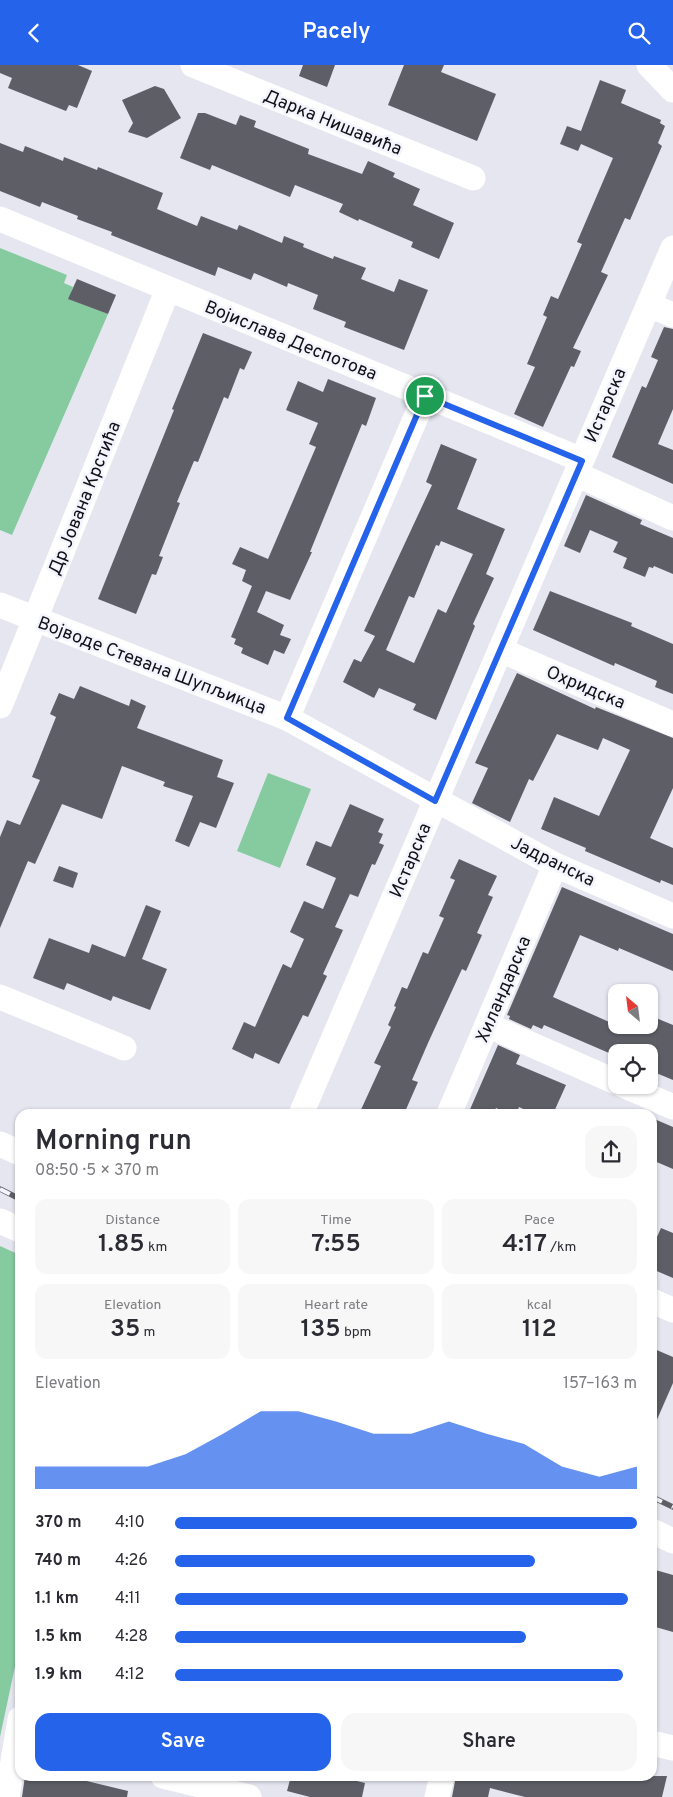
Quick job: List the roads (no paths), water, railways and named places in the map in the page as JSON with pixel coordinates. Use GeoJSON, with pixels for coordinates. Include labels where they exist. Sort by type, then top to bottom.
{"type":"FeatureCollection","features":[{"type":"Feature","properties":{"kind":"street","name":"Дарка Нишавића"},"geometry":{"type":"LineString","coordinates":[[193,65],[473,178]]}},
{"type":"Feature","properties":{"kind":"street"},"geometry":{"type":"LineString","coordinates":[[648,65],[673,90]]}},
{"type":"Feature","properties":{"kind":"street","name":"Војислава Деспотова"},"geometry":{"type":"LineString","coordinates":[[0,219],[425,396],[579,467],[673,518]]}},
{"type":"Feature","properties":{"kind":"street","name":"Истарска"},"geometry":{"type":"LineString","coordinates":[[303,1109],[673,248]]}},
{"type":"Feature","properties":{"kind":"street","name":"Др Јована Крстића"},"geometry":{"type":"LineString","coordinates":[[0,706],[168,289]]}},
{"type":"Feature","properties":{"kind":"street"},"geometry":{"type":"LineString","coordinates":[[648,305],[673,315]]}},
{"type":"Feature","properties":{"kind":"street"},"geometry":{"type":"LineString","coordinates":[[287,718],[425,396]]}},
{"type":"Feature","properties":{"kind":"street","name":"Војводе Стевана Шупљикца"},"geometry":{"type":"LineString","coordinates":[[0,605],[287,718],[435,801]]}},
{"type":"Feature","properties":{"kind":"street","name":"Охридска"},"geometry":{"type":"LineString","coordinates":[[500,650],[673,724]]}},
{"type":"Feature","properties":{"kind":"street","name":"Јадранска"},"geometry":{"type":"LineString","coordinates":[[435,801],[556,865],[673,916]]}},
{"type":"Feature","properties":{"kind":"street","name":"Хиландарска"},"geometry":{"type":"LineString","coordinates":[[451,1109],[556,865]]}},
{"type":"Feature","properties":{"kind":"street"},"geometry":{"type":"LineString","coordinates":[[0,997],[124,1048]]}},
{"type":"Feature","properties":{"kind":"street"},"geometry":{"type":"LineString","coordinates":[[488,1025],[608,1078]]}},
{"type":"Feature","properties":{"kind":"street"},"geometry":{"type":"LineString","coordinates":[[643,1094],[673,1107]]}},
{"type":"Feature","properties":{"kind":"street"},"geometry":{"type":"LineString","coordinates":[[0,1144],[15,1151]]}},
{"type":"Feature","properties":{"kind":"street"},"geometry":{"type":"LineString","coordinates":[[0,1221],[15,1228]]}},
{"type":"Feature","properties":{"kind":"street"},"geometry":{"type":"LineString","coordinates":[[657,1303],[673,1310]]}},
{"type":"Feature","properties":{"kind":"street"},"geometry":{"type":"LineString","coordinates":[[657,1533],[673,1541]]}},
{"type":"Feature","properties":{"kind":"street"},"geometry":{"type":"LineString","coordinates":[[657,1744],[673,1748]]}},
{"type":"Feature","properties":{"kind":"street"},"geometry":{"type":"LineString","coordinates":[[6,1797],[15,1751]]}},
{"type":"Feature","properties":{"kind":"street"},"geometry":{"type":"LineString","coordinates":[[204,1781],[220,1783],[249,1797]]}},
{"type":"Feature","properties":{"kind":"street"},"geometry":{"type":"LineString","coordinates":[[437,1797],[441,1781]]}},
{"type":"Feature","properties":{"kind":"railway"},"geometry":{"type":"LineString","coordinates":[[0,1189],[15,1196]]}},
{"type":"Feature","properties":{"kind":"railway"},"geometry":{"type":"LineString","coordinates":[[657,1499],[673,1507]]}}]}
